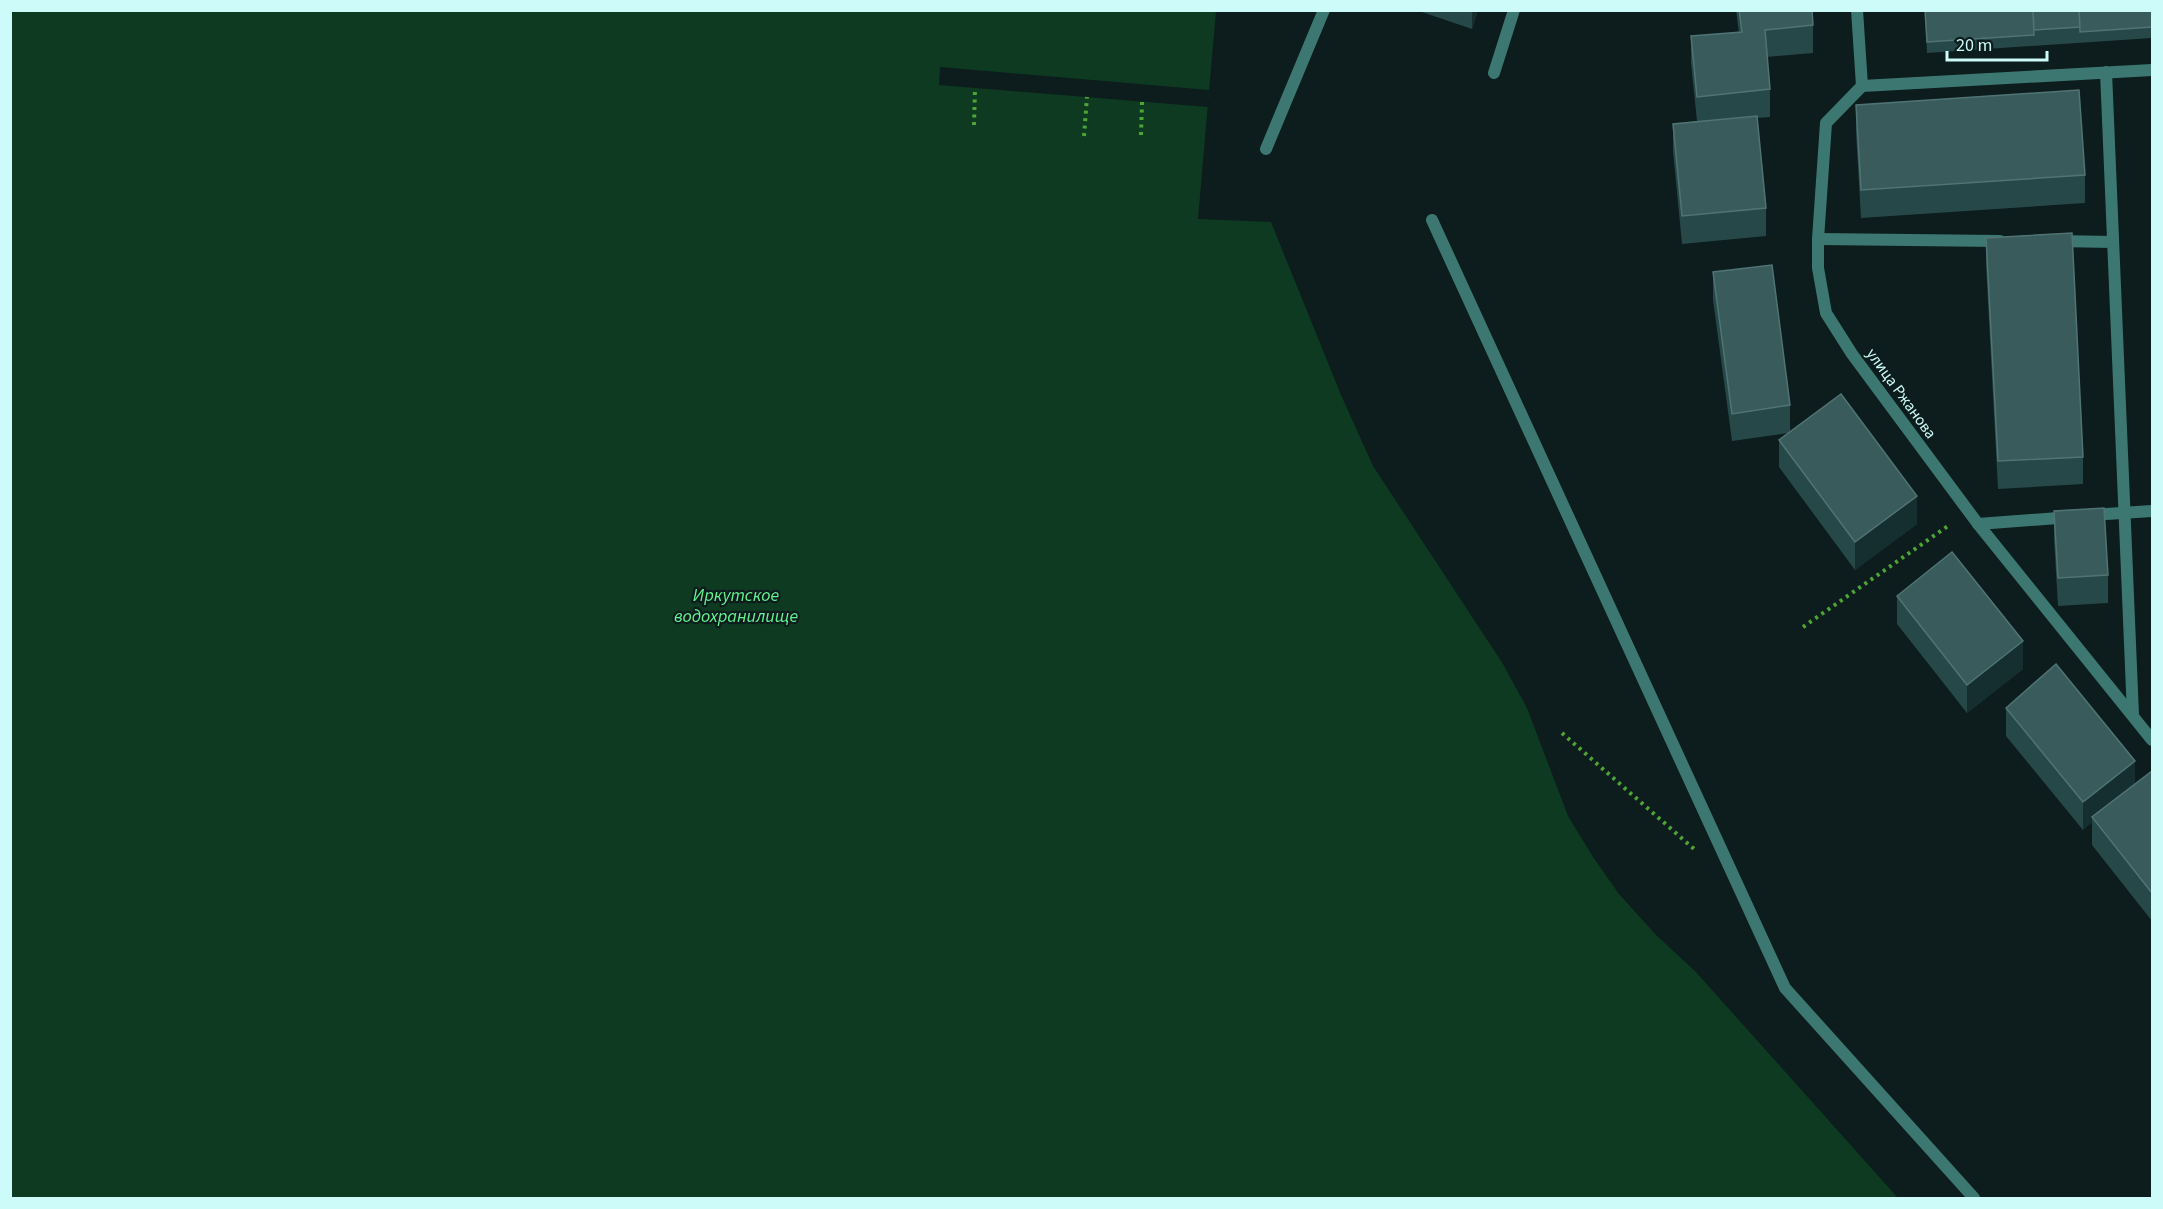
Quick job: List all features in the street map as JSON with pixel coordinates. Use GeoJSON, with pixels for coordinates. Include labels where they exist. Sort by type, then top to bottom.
{"type":"FeatureCollection","features":[{"type":"Feature","properties":{"kind":"street"},"geometry":{"type":"LineString","coordinates":[[1266,149],[1324,10]]}},
{"type":"Feature","properties":{"kind":"street"},"geometry":{"type":"LineString","coordinates":[[1494,74],[1514,10]]}},
{"type":"Feature","properties":{"kind":"street"},"geometry":{"type":"LineString","coordinates":[[1857,10],[1862,86],[2152,70]]}},
{"type":"Feature","properties":{"kind":"street"},"geometry":{"type":"LineString","coordinates":[[2106,72],[2133,715]]}},
{"type":"Feature","properties":{"kind":"street","name":"улица Ржанова"},"geometry":{"type":"LineString","coordinates":[[1862,86],[1826,123],[1818,239],[1818,268],[1826,313],[1859,363],[1978,524],[2152,740]]}},
{"type":"Feature","properties":{"kind":"street"},"geometry":{"type":"LineString","coordinates":[[1432,220],[1785,988],[1974,1198]]}},
{"type":"Feature","properties":{"kind":"street"},"geometry":{"type":"LineString","coordinates":[[1818,239],[2018,241]]}},
{"type":"Feature","properties":{"kind":"street"},"geometry":{"type":"LineString","coordinates":[[2042,241],[2113,242]]}},
{"type":"Feature","properties":{"kind":"street"},"geometry":{"type":"LineString","coordinates":[[1978,524],[2152,511]]}},
{"type":"Feature","properties":{"kind":"path"},"geometry":{"type":"LineString","coordinates":[[974,125],[975,88]]}},
{"type":"Feature","properties":{"kind":"path"},"geometry":{"type":"LineString","coordinates":[[1084,136],[1087,97]]}},
{"type":"Feature","properties":{"kind":"path"},"geometry":{"type":"LineString","coordinates":[[1141,135],[1142,102]]}},
{"type":"Feature","properties":{"kind":"path"},"geometry":{"type":"LineString","coordinates":[[1803,627],[1948,526]]}},
{"type":"Feature","properties":{"kind":"water","name":"Иркутское водохранилище"},"geometry":{"type":"Polygon","coordinates":[[[10,11],[1216,11],[1198,219],[1271,222],[1341,395],[1373,466],[1503,664],[1527,708],[1568,816],[1593,857],[1619,894],[1656,935],[1695,971],[1898,1198],[11,1198],[10,11]]]}},
{"type":"Feature","properties":{"kind":"pier"},"geometry":{"type":"Polygon","coordinates":[[[940,67],[1209,90],[1208,107],[939,85],[940,67]]]}},
{"type":"Feature","properties":{"kind":"building"},"geometry":{"type":"Polygon","coordinates":[[[1739,10],[1812,10],[1813,25],[1765,30],[1770,89],[1697,97],[1691,36],[1742,32],[1739,10]]]}},
{"type":"Feature","properties":{"kind":"building"},"geometry":{"type":"Polygon","coordinates":[[[1925,10],[2033,10],[2034,35],[1927,42],[1925,10]]]}},
{"type":"Feature","properties":{"kind":"building"},"geometry":{"type":"Polygon","coordinates":[[[2033,10],[2079,10],[2080,27],[2034,30],[2033,10]]]}},
{"type":"Feature","properties":{"kind":"building"},"geometry":{"type":"Polygon","coordinates":[[[2079,10],[2152,10],[2152,27],[2080,32],[2079,10]]]}},
{"type":"Feature","properties":{"kind":"building"},"geometry":{"type":"Polygon","coordinates":[[[2079,90],[2085,175],[1861,190],[1856,105],[2079,90]]]}},
{"type":"Feature","properties":{"kind":"building"},"geometry":{"type":"Polygon","coordinates":[[[1757,116],[1766,208],[1682,216],[1673,124],[1757,116]]]}},
{"type":"Feature","properties":{"kind":"building"},"geometry":{"type":"Polygon","coordinates":[[[2072,233],[2083,457],[1998,461],[1986,238],[2072,233]]]}},
{"type":"Feature","properties":{"kind":"building"},"geometry":{"type":"Polygon","coordinates":[[[1772,265],[1790,405],[1732,414],[1713,272],[1772,265]]]}},
{"type":"Feature","properties":{"kind":"building"},"geometry":{"type":"Polygon","coordinates":[[[1841,394],[1917,496],[1855,542],[1779,440],[1841,394]]]}},
{"type":"Feature","properties":{"kind":"building"},"geometry":{"type":"Polygon","coordinates":[[[2104,508],[2108,575],[2058,578],[2054,511],[2104,508]]]}},
{"type":"Feature","properties":{"kind":"building"},"geometry":{"type":"Polygon","coordinates":[[[1952,552],[2023,641],[1967,685],[1897,596],[1952,552]]]}},
{"type":"Feature","properties":{"kind":"building"},"geometry":{"type":"Polygon","coordinates":[[[2056,664],[2135,761],[2083,802],[2006,708],[2056,664]]]}},
{"type":"Feature","properties":{"kind":"building"},"geometry":{"type":"Polygon","coordinates":[[[2152,771],[2152,893],[2092,817],[2152,771]]]}}]}
